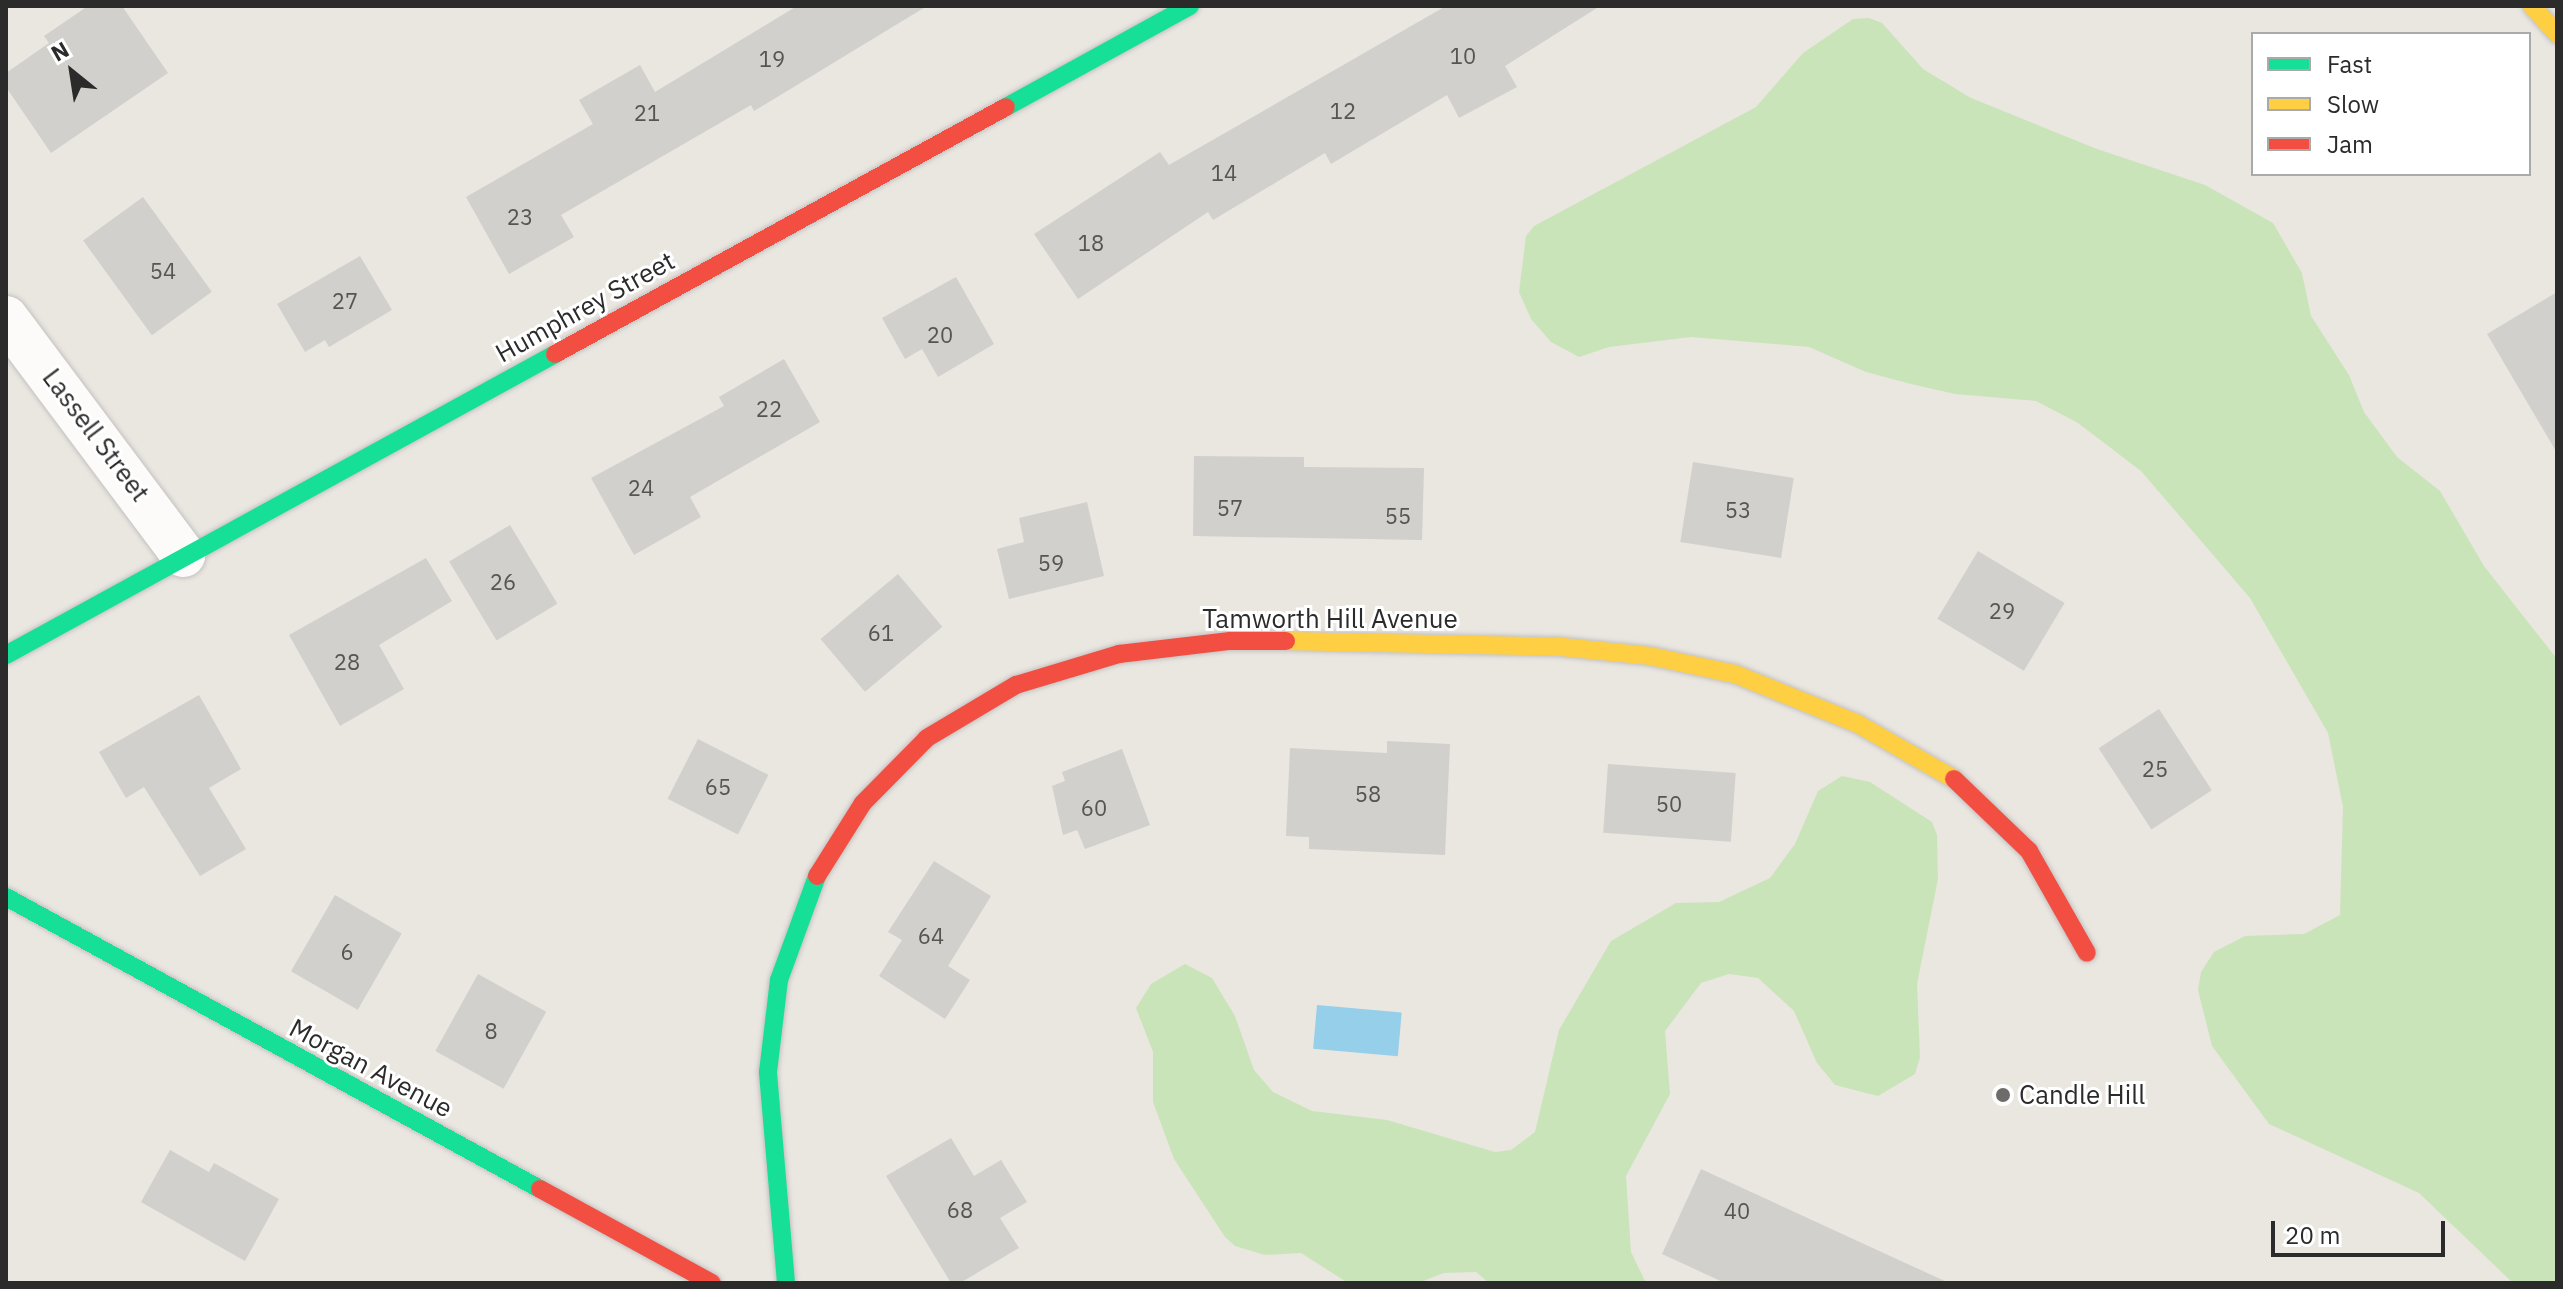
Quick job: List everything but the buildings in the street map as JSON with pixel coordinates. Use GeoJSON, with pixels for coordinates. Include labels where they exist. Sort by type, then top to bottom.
{"type":"FeatureCollection","features":[{"type":"Feature","properties":{"kind":"street","name":"Humphrey Street"},"geometry":{"type":"LineString","coordinates":[[6,655],[183,555],[1190,6]]}},
{"type":"Feature","properties":{"kind":"street"},"geometry":{"type":"LineString","coordinates":[[2532,6],[2557,34]]}},
{"type":"Feature","properties":{"kind":"street","name":"Lassell Street"},"geometry":{"type":"LineString","coordinates":[[6,318],[183,555]]}},
{"type":"Feature","properties":{"kind":"street","name":"Tamworth Hill Avenue"},"geometry":{"type":"LineString","coordinates":[[786,1283],[772,1163],[768,1072],[779,980],[817,875],[863,803],[927,738],[1016,685],[1119,654],[1230,641],[1346,640],[1562,647],[1650,656],[1735,674],[1858,724],[1914,752],[1970,790],[2029,851],[2087,953]]}},
{"type":"Feature","properties":{"kind":"street","name":"Morgan Avenue"},"geometry":{"type":"LineString","coordinates":[[6,897],[712,1283]]}},
{"type":"Feature","properties":{"kind":"green space"},"geometry":{"type":"Polygon","coordinates":[[[1869,18],[1882,23],[1923,69],[1971,98],[2097,149],[2205,185],[2273,223],[2302,273],[2311,316],[2349,375],[2364,412],[2397,457],[2440,491],[2484,566],[2557,659],[2557,1283],[2513,1283],[2419,1193],[2269,1124],[2212,1046],[2198,990],[2201,972],[2214,952],[2245,936],[2304,934],[2340,915],[2343,807],[2328,733],[2250,598],[2141,471],[2078,423],[2036,401],[1955,394],[1911,384],[1866,372],[1809,347],[1691,337],[1609,347],[1579,357],[1551,342],[1531,319],[1519,292],[1526,236],[1534,226],[1756,107],[1803,53],[1853,19],[1869,18]]]}},
{"type":"Feature","properties":{"kind":"green space"},"geometry":{"type":"Polygon","coordinates":[[[1842,776],[1870,782],[1932,822],[1937,835],[1938,879],[1917,984],[1920,1057],[1915,1074],[1878,1096],[1835,1085],[1817,1063],[1794,1011],[1758,978],[1729,974],[1701,983],[1665,1031],[1670,1094],[1626,1176],[1631,1252],[1646,1283],[1489,1283],[1476,1272],[1444,1273],[1418,1283],[1348,1283],[1301,1253],[1265,1255],[1235,1246],[1225,1237],[1174,1159],[1153,1102],[1153,1052],[1136,1008],[1151,984],[1185,964],[1212,978],[1235,1016],[1254,1070],[1273,1092],[1312,1111],[1387,1120],[1495,1152],[1511,1150],[1535,1132],[1559,1030],[1611,941],[1676,903],[1719,902],[1770,878],[1795,844],[1818,791],[1842,776]]]}},
{"type":"Feature","properties":{"kind":"water"},"geometry":{"type":"Polygon","coordinates":[[[1317,1005],[1402,1012],[1398,1056],[1313,1049],[1317,1005]]]}},
{"type":"Feature","properties":{"kind":"traffic: fast"},"geometry":{"type":"LineString","coordinates":[[1006,107],[1190,6]]}},
{"type":"Feature","properties":{"kind":"traffic: fast"},"geometry":{"type":"LineString","coordinates":[[6,655],[555,354]]}},
{"type":"Feature","properties":{"kind":"traffic: fast"},"geometry":{"type":"LineString","coordinates":[[786,1283],[768,1072],[779,980],[817,876]]}},
{"type":"Feature","properties":{"kind":"traffic: fast"},"geometry":{"type":"LineString","coordinates":[[6,897],[540,1189]]}},
{"type":"Feature","properties":{"kind":"traffic: slow"},"geometry":{"type":"LineString","coordinates":[[2532,6],[2557,34]]}},
{"type":"Feature","properties":{"kind":"traffic: slow"},"geometry":{"type":"LineString","coordinates":[[1286,641],[1562,647],[1650,656],[1735,674],[1858,724],[1954,779]]}},
{"type":"Feature","properties":{"kind":"traffic: jam"},"geometry":{"type":"LineString","coordinates":[[555,354],[1006,107]]}},
{"type":"Feature","properties":{"kind":"traffic: jam"},"geometry":{"type":"LineString","coordinates":[[817,876],[863,803],[927,738],[1016,685],[1119,654],[1230,641],[1286,641]]}},
{"type":"Feature","properties":{"kind":"traffic: jam"},"geometry":{"type":"LineString","coordinates":[[1954,779],[2029,851],[2087,953]]}},
{"type":"Feature","properties":{"kind":"traffic: jam"},"geometry":{"type":"LineString","coordinates":[[540,1189],[712,1283]]}},
{"type":"Feature","properties":{"kind":"place","name":"Candle Hill"},"geometry":{"type":"Point","coordinates":[2003,1095]}}]}
